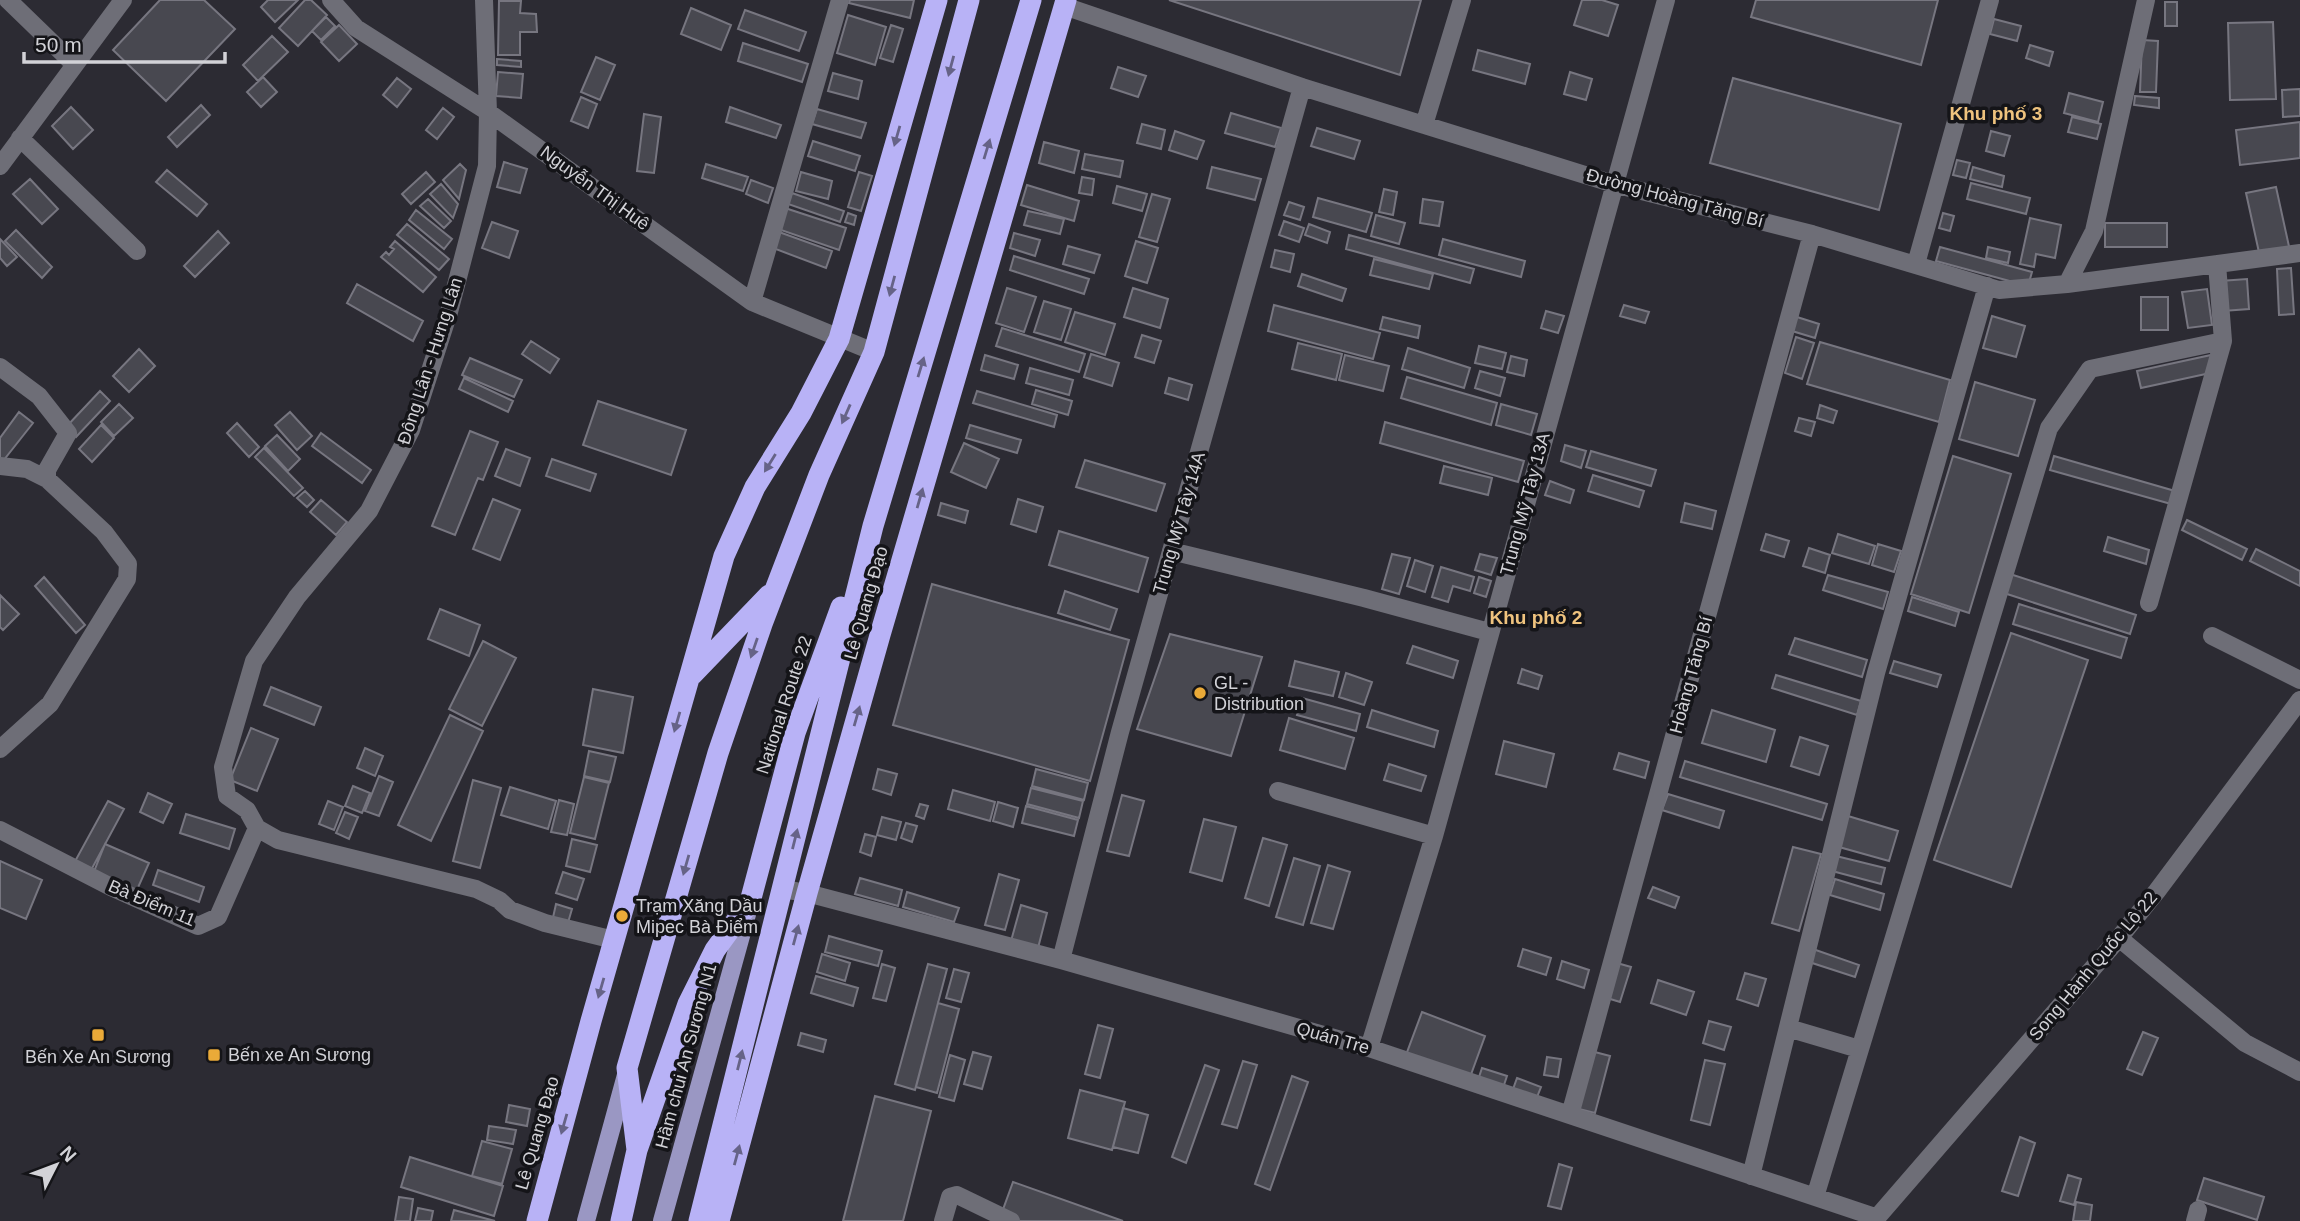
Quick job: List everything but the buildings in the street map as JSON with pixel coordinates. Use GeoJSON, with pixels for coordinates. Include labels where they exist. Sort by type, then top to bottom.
{"type":"FeatureCollection","features":[{"type":"Feature","properties":{"kind":"highway"},"geometry":{"type":"LineString","coordinates":[[614,940],[724,556],[755,487],[801,413],[839,339],[937,0]]}},
{"type":"Feature","properties":{"kind":"highway"},"geometry":{"type":"LineString","coordinates":[[637,1150],[627,1068],[718,753],[775,588],[819,475],[874,352],[968,0]]}},
{"type":"Feature","properties":{"kind":"highway","name":"Lê Quang Đạo"},"geometry":{"type":"LineString","coordinates":[[699,1221],[873,526],[1031,0]]}},
{"type":"Feature","properties":{"kind":"highway","name":"Lê Quang Đạo"},"geometry":{"type":"LineString","coordinates":[[719,1221],[880,635],[1065,3]]}},
{"type":"Feature","properties":{"kind":"highway","name":"National Route 22"},"geometry":{"type":"LineString","coordinates":[[750,902],[795,733],[873,526]]}},
{"type":"Feature","properties":{"kind":"highway"},"geometry":{"type":"LineString","coordinates":[[689,679],[775,588]]}},
{"type":"Feature","properties":{"kind":"highway"},"geometry":{"type":"LineString","coordinates":[[621,1221],[637,1150],[688,1004],[715,950],[750,902]]}},
{"type":"Feature","properties":{"kind":"highway","name":"Lê Quang Đạo"},"geometry":{"type":"LineString","coordinates":[[537,1221],[614,940]]}},
{"type":"Feature","properties":{"kind":"main road","name":"Hầm chui An Sương N1"},"geometry":{"type":"LineString","coordinates":[[662,1221],[750,902]]}},
{"type":"Feature","properties":{"kind":"main road"},"geometry":{"type":"LineString","coordinates":[[586,1221],[627,1068]]}},
{"type":"Feature","properties":{"kind":"street"},"geometry":{"type":"LineString","coordinates":[[8,0],[74,64]]}},
{"type":"Feature","properties":{"kind":"street"},"geometry":{"type":"LineString","coordinates":[[0,166],[123,0]]}},
{"type":"Feature","properties":{"kind":"street","name":"Nguyễn Thị Huê"},"geometry":{"type":"LineString","coordinates":[[331,0],[356,28],[488,111],[752,302],[874,352]]}},
{"type":"Feature","properties":{"kind":"street","name":"Đông Lân - Hưng Lân"},"geometry":{"type":"LineString","coordinates":[[257,828],[247,810],[227,796],[223,767],[254,661],[297,597],[369,511],[411,430],[449,312],[487,166],[484,0]]}},
{"type":"Feature","properties":{"kind":"street"},"geometry":{"type":"LineString","coordinates":[[752,302],[840,0]]}},
{"type":"Feature","properties":{"kind":"street"},"geometry":{"type":"LineString","coordinates":[[1424,125],[1462,0]]}},
{"type":"Feature","properties":{"kind":"street","name":"Trung Mỹ Tây 13A"},"geometry":{"type":"LineString","coordinates":[[1369,1048],[1434,836],[1666,0]]}},
{"type":"Feature","properties":{"kind":"street"},"geometry":{"type":"LineString","coordinates":[[1916,264],[1990,0]]}},
{"type":"Feature","properties":{"kind":"street"},"geometry":{"type":"LineString","coordinates":[[2067,284],[2094,231],[2146,0]]}},
{"type":"Feature","properties":{"kind":"street","name":"Đường Hoàng Tăng Bí"},"geometry":{"type":"LineString","coordinates":[[1065,3],[1302,87],[1614,184],[1812,234],[1999,290],[2067,284],[2300,253]]}},
{"type":"Feature","properties":{"kind":"street","name":"Trung Mỹ Tây 14A"},"geometry":{"type":"LineString","coordinates":[[1061,960],[1120,732],[1302,87]]}},
{"type":"Feature","properties":{"kind":"street"},"geometry":{"type":"LineString","coordinates":[[20,138],[137,251]]}},
{"type":"Feature","properties":{"kind":"street","name":"Hoàng Tăng Bí"},"geometry":{"type":"LineString","coordinates":[[1570,1115],[1812,234]]}},
{"type":"Feature","properties":{"kind":"street"},"geometry":{"type":"LineString","coordinates":[[2149,603],[2223,341],[2217,264]]}},
{"type":"Feature","properties":{"kind":"street"},"geometry":{"type":"LineString","coordinates":[[1751,1176],[1876,673],[1987,286]]}},
{"type":"Feature","properties":{"kind":"street"},"geometry":{"type":"LineString","coordinates":[[1815,1197],[2049,428],[2090,369],[2223,341]]}},
{"type":"Feature","properties":{"kind":"street"},"geometry":{"type":"LineString","coordinates":[[0,367],[39,397],[68,433],[47,470],[47,479]]}},
{"type":"Feature","properties":{"kind":"street"},"geometry":{"type":"LineString","coordinates":[[0,466],[27,469],[47,479],[117,546],[128,564],[127,579],[50,704],[0,749]]}},
{"type":"Feature","properties":{"kind":"street"},"geometry":{"type":"LineString","coordinates":[[1171,551],[1489,632]]}},
{"type":"Feature","properties":{"kind":"street"},"geometry":{"type":"LineString","coordinates":[[2212,636],[2300,680]]}},
{"type":"Feature","properties":{"kind":"street","name":"Song Hành Quốc Lộ 22"},"geometry":{"type":"LineString","coordinates":[[1875,1219],[2119,938],[2300,700]]}},
{"type":"Feature","properties":{"kind":"street"},"geometry":{"type":"LineString","coordinates":[[1278,791],[1434,836]]}},
{"type":"Feature","properties":{"kind":"street"},"geometry":{"type":"LineString","coordinates":[[257,828],[278,840],[476,889],[499,900],[510,909],[545,923],[614,940]]}},
{"type":"Feature","properties":{"kind":"street","name":"Bà Điểm 11"},"geometry":{"type":"LineString","coordinates":[[0,830],[111,887],[198,926],[218,917],[257,828]]}},
{"type":"Feature","properties":{"kind":"street","name":"Quán Tre"},"geometry":{"type":"LineString","coordinates":[[782,889],[1061,960],[1369,1048],[1875,1219]]}},
{"type":"Feature","properties":{"kind":"street"},"geometry":{"type":"LineString","coordinates":[[2119,938],[2245,1043],[2300,1072]]}},
{"type":"Feature","properties":{"kind":"street"},"geometry":{"type":"LineString","coordinates":[[1788,1028],[1859,1049]]}},
{"type":"Feature","properties":{"kind":"street"},"geometry":{"type":"LineString","coordinates":[[943,1221],[950,1197],[957,1195],[1011,1221]]}},
{"type":"Feature","properties":{"kind":"place","name":"GL - Distribution"},"geometry":{"type":"Point","coordinates":[1200,693]}},
{"type":"Feature","properties":{"kind":"place","name":"Trạm Xăng Dầu Mipec Bà Điểm"},"geometry":{"type":"Point","coordinates":[622,916]}},
{"type":"Feature","properties":{"kind":"place","name":"Bến Xe An Sương"},"geometry":{"type":"Point","coordinates":[98,1035]}},
{"type":"Feature","properties":{"kind":"place","name":"Bến xe An Sương"},"geometry":{"type":"Point","coordinates":[214,1055]}},
{"type":"Feature","properties":{"kind":"district","name":"Khu phố 3"},"geometry":{"type":"Point","coordinates":[1996,113]}},
{"type":"Feature","properties":{"kind":"district","name":"Khu phố 2"},"geometry":{"type":"Point","coordinates":[1536,617]}}]}
